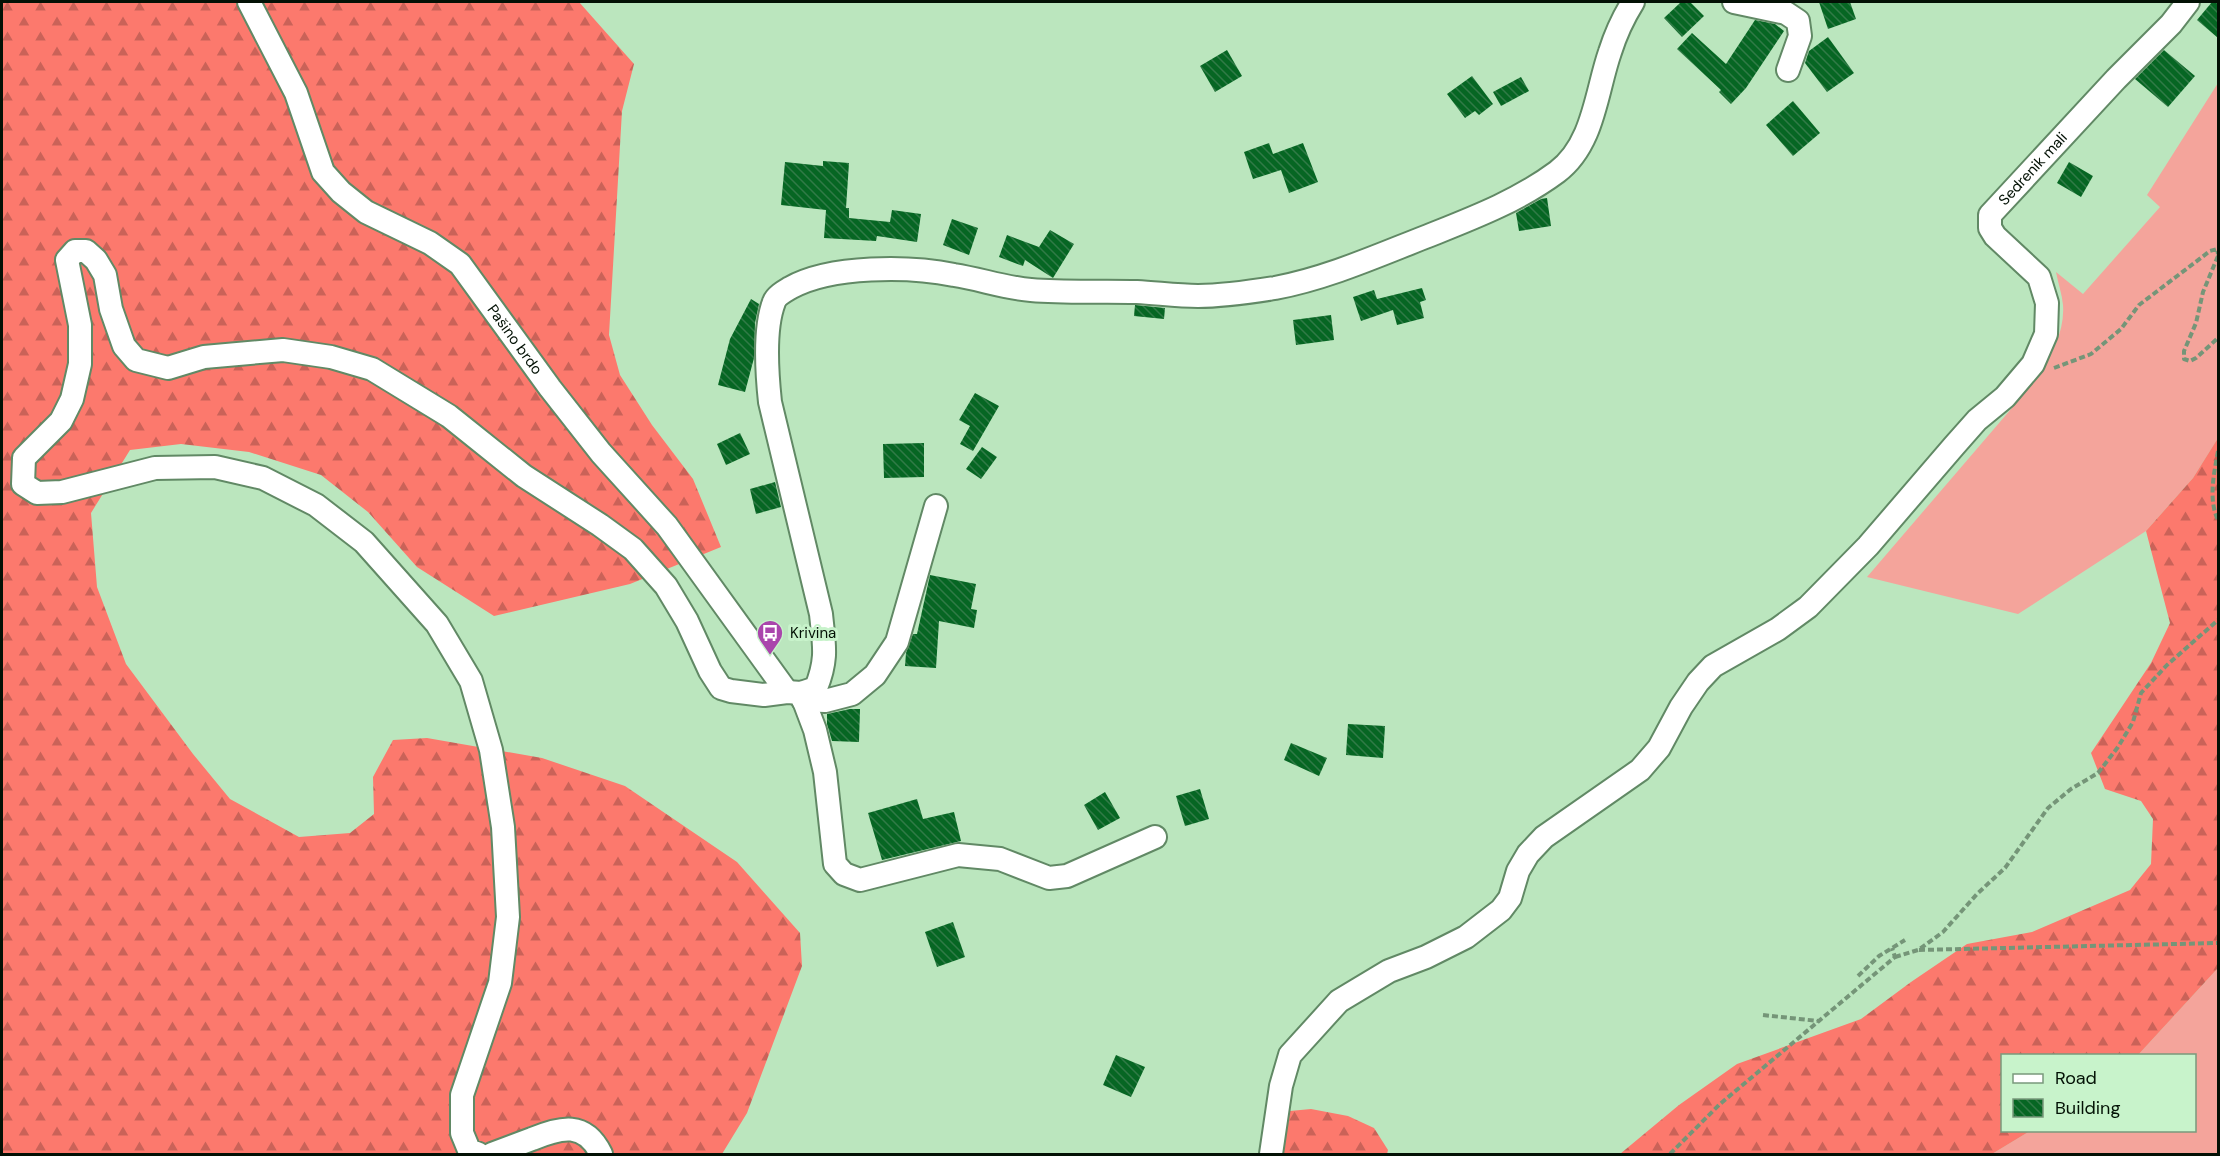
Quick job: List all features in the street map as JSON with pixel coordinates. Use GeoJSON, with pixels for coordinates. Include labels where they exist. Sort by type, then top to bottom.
{"type":"FeatureCollection","features":[{"type":"Feature","properties":{"kind":"street","name":"Pašino brdo"},"geometry":{"type":"LineString","coordinates":[[249,2],[296,93],[323,172],[341,192],[366,212],[430,243],[460,264],[550,388],[594,444],[667,526],[797,695],[815,730],[825,772],[835,864],[844,874],[860,880],[958,855],[1000,859],[1049,878],[1067,876],[1155,837]]}},
{"type":"Feature","properties":{"kind":"street"},"geometry":{"type":"LineString","coordinates":[[797,695],[816,688],[824,666],[825,649],[821,615],[770,402],[767,368],[770,321],[775,299],[789,288],[814,277],[840,272],[897,269],[950,274],[1029,290],[1198,296],[1236,294],[1278,287],[1379,256],[1487,213],[1512,201],[1560,170],[1577,152],[1590,124],[1609,53],[1622,20],[1633,2]]}},
{"type":"Feature","properties":{"kind":"street"},"geometry":{"type":"LineString","coordinates":[[1734,2],[1786,13],[1798,21],[1800,36],[1788,70]]}},
{"type":"Feature","properties":{"kind":"street","name":"Sedrenik mali"},"geometry":{"type":"LineString","coordinates":[[1271,1155],[1281,1086],[1290,1055],[1339,1001],[1389,971],[1426,957],[1466,937],[1501,910],[1510,898],[1518,871],[1528,854],[1544,837],[1640,770],[1659,748],[1681,707],[1698,682],[1713,666],[1778,629],[1808,607],[1868,546],[1977,420],[2005,398],[2033,364],[2046,334],[2047,303],[2039,277],[1995,236],[1990,228],[1990,215],[2171,24],[2188,2]]}},
{"type":"Feature","properties":{"kind":"street"},"geometry":{"type":"LineString","coordinates":[[479,1155],[468,1150],[462,1133],[462,1095],[500,983],[508,917],[502,816],[491,750],[471,681],[437,624],[364,542],[316,506],[263,478],[215,467],[155,468],[62,492],[37,493],[23,484],[24,458],[61,421],[72,399],[80,364],[80,325],[67,260],[75,250],[86,250],[96,260],[105,275],[111,309],[124,346],[136,360],[168,368],[204,357],[283,350],[331,357],[372,369],[449,416],[524,476],[633,549],[666,586],[687,621],[710,671],[721,688],[730,691],[764,695],[797,695],[825,701],[852,693],[875,675],[897,642],[936,506]]}},
{"type":"Feature","properties":{"kind":"street"},"geometry":{"type":"LineString","coordinates":[[492,1155],[551,1131],[569,1129],[584,1133],[596,1144],[601,1155]]}},
{"type":"Feature","properties":{"kind":"path"},"geometry":{"type":"LineString","coordinates":[[2033,364],[2054,368],[2091,354],[2121,329],[2147,298],[2210,251],[2217,249],[2218,255],[2203,292],[2196,323],[2184,351],[2184,359],[2190,361],[2196,358],[2218,338]]}},
{"type":"Feature","properties":{"kind":"path"},"geometry":{"type":"LineString","coordinates":[[2218,451],[2213,478],[2213,509],[2218,520]]}},
{"type":"Feature","properties":{"kind":"path"},"geometry":{"type":"LineString","coordinates":[[1918,950],[1943,932],[1977,894],[2005,868],[2048,808],[2071,789],[2098,773],[2133,722],[2141,693],[2218,620]]}},
{"type":"Feature","properties":{"kind":"path"},"geometry":{"type":"LineString","coordinates":[[1858,976],[1880,956],[1905,940]]}},
{"type":"Feature","properties":{"kind":"path"},"geometry":{"type":"LineString","coordinates":[[1670,1155],[1720,1104],[1895,957],[1918,950],[2218,943]]}},
{"type":"Feature","properties":{"kind":"path"},"geometry":{"type":"LineString","coordinates":[[1892,948],[1895,957]]}},
{"type":"Feature","properties":{"kind":"path"},"geometry":{"type":"LineString","coordinates":[[1763,1015],[1819,1022]]}},
{"type":"Feature","properties":{"kind":"shaded area"},"geometry":{"type":"Polygon","coordinates":[[[2218,83],[2218,438],[2193,478],[2146,531],[2018,614],[1867,577],[2041,374],[2057,341],[2062,323],[2063,305],[2056,272],[2083,294],[2160,207],[2147,195],[2218,83]]]}},
{"type":"Feature","properties":{"kind":"shaded area"},"geometry":{"type":"Polygon","coordinates":[[[2218,968],[2218,1154],[1992,1154],[2028,1132],[2196,1132],[2196,1054],[2139,1054],[2218,968]]]}},
{"type":"Feature","properties":{"kind":"green space"},"geometry":{"type":"Polygon","coordinates":[[[2,2],[579,2],[634,64],[622,111],[609,335],[620,375],[652,425],[693,479],[721,547],[630,584],[494,616],[417,567],[368,512],[321,475],[249,452],[181,444],[130,450],[91,513],[97,587],[126,664],[193,754],[230,799],[299,837],[350,833],[374,814],[373,777],[393,740],[427,738],[542,758],[625,786],[737,862],[800,933],[802,966],[747,1113],[722,1154],[2,1154],[2,2]]]}},
{"type":"Feature","properties":{"kind":"green space"},"geometry":{"type":"Polygon","coordinates":[[[2218,438],[2218,968],[2139,1054],[2001,1054],[2001,1132],[2028,1132],[1992,1154],[1620,1154],[1679,1105],[1737,1064],[1861,1019],[1967,944],[2032,932],[2130,890],[2151,864],[2153,819],[2141,801],[2105,789],[2091,753],[2151,663],[2170,623],[2146,531],[2193,478],[2218,438]]]}},
{"type":"Feature","properties":{"kind":"green space"},"geometry":{"type":"Polygon","coordinates":[[[1311,1109],[1348,1116],[1374,1128],[1388,1150],[1387,1154],[1283,1154],[1290,1111],[1311,1109]]]}},
{"type":"Feature","properties":{"kind":"building"},"geometry":{"type":"Polygon","coordinates":[[[1681,2],[1690,2],[1704,16],[1682,37],[1664,18],[1681,2]]]}},
{"type":"Feature","properties":{"kind":"building"},"geometry":{"type":"Polygon","coordinates":[[[1819,2],[1850,2],[1856,19],[1828,29],[1819,2]]]}},
{"type":"Feature","properties":{"kind":"building"},"geometry":{"type":"Polygon","coordinates":[[[2212,2],[2218,2],[2218,38],[2197,20],[2212,2]]]}},
{"type":"Feature","properties":{"kind":"building"},"geometry":{"type":"Polygon","coordinates":[[[1755,20],[1775,24],[1784,31],[1746,88],[1731,104],[1719,92],[1721,90],[1677,49],[1692,33],[1726,64],[1755,20]]]}},
{"type":"Feature","properties":{"kind":"building"},"geometry":{"type":"Polygon","coordinates":[[[1828,37],[1854,73],[1827,92],[1805,63],[1809,51],[1828,37]]]}},
{"type":"Feature","properties":{"kind":"building"},"geometry":{"type":"Polygon","coordinates":[[[1227,50],[1242,76],[1215,92],[1200,66],[1227,50]]]}},
{"type":"Feature","properties":{"kind":"building"},"geometry":{"type":"Polygon","coordinates":[[[2164,50],[2195,76],[2168,107],[2135,79],[2164,50]]]}},
{"type":"Feature","properties":{"kind":"building"},"geometry":{"type":"Polygon","coordinates":[[[1472,76],[1493,104],[1479,115],[1475,111],[1465,118],[1447,94],[1472,76]]]}},
{"type":"Feature","properties":{"kind":"building"},"geometry":{"type":"Polygon","coordinates":[[[1521,77],[1529,91],[1501,106],[1493,92],[1521,77]]]}},
{"type":"Feature","properties":{"kind":"building"},"geometry":{"type":"Polygon","coordinates":[[[1793,101],[1820,133],[1793,156],[1766,125],[1793,101]]]}},
{"type":"Feature","properties":{"kind":"building"},"geometry":{"type":"Polygon","coordinates":[[[1269,143],[1273,154],[1303,143],[1318,182],[1289,193],[1281,170],[1253,179],[1244,152],[1269,143]]]}},
{"type":"Feature","properties":{"kind":"building"},"geometry":{"type":"Polygon","coordinates":[[[823,161],[849,163],[846,208],[849,208],[849,218],[890,222],[892,210],[921,214],[917,242],[877,236],[876,241],[824,238],[826,210],[781,205],[785,162],[823,166],[823,161]]]}},
{"type":"Feature","properties":{"kind":"building"},"geometry":{"type":"Polygon","coordinates":[[[2069,162],[2093,176],[2081,197],[2057,183],[2069,162]]]}},
{"type":"Feature","properties":{"kind":"building"},"geometry":{"type":"Polygon","coordinates":[[[1547,198],[1551,226],[1519,231],[1516,213],[1547,198]]]}},
{"type":"Feature","properties":{"kind":"building"},"geometry":{"type":"Polygon","coordinates":[[[952,219],[978,228],[969,255],[943,245],[952,219]]]}},
{"type":"Feature","properties":{"kind":"building"},"geometry":{"type":"Polygon","coordinates":[[[1050,230],[1074,244],[1053,278],[1025,260],[1023,266],[999,257],[1007,235],[1039,247],[1050,230]]]}},
{"type":"Feature","properties":{"kind":"building"},"geometry":{"type":"Polygon","coordinates":[[[1422,288],[1426,300],[1420,302],[1424,318],[1397,325],[1393,310],[1361,321],[1353,297],[1374,290],[1377,299],[1422,288]]]}},
{"type":"Feature","properties":{"kind":"building"},"geometry":{"type":"Polygon","coordinates":[[[751,299],[759,304],[755,323],[754,358],[745,392],[718,385],[730,339],[751,299]]]}},
{"type":"Feature","properties":{"kind":"building"},"geometry":{"type":"Polygon","coordinates":[[[1135,305],[1165,308],[1164,319],[1134,316],[1135,305]]]}},
{"type":"Feature","properties":{"kind":"building"},"geometry":{"type":"Polygon","coordinates":[[[1331,315],[1334,340],[1296,345],[1293,320],[1331,315]]]}},
{"type":"Feature","properties":{"kind":"building"},"geometry":{"type":"Polygon","coordinates":[[[975,393],[999,406],[973,451],[960,444],[970,426],[959,420],[975,393]]]}},
{"type":"Feature","properties":{"kind":"building"},"geometry":{"type":"Polygon","coordinates":[[[740,433],[750,454],[726,465],[717,444],[740,433]]]}},
{"type":"Feature","properties":{"kind":"building"},"geometry":{"type":"Polygon","coordinates":[[[924,443],[924,477],[884,478],[883,444],[924,443]]]}},
{"type":"Feature","properties":{"kind":"building"},"geometry":{"type":"Polygon","coordinates":[[[982,447],[997,457],[981,479],[966,469],[982,447]]]}},
{"type":"Feature","properties":{"kind":"building"},"geometry":{"type":"Polygon","coordinates":[[[775,482],[781,507],[756,514],[750,489],[775,482]]]}},
{"type":"Feature","properties":{"kind":"building"},"geometry":{"type":"Polygon","coordinates":[[[930,575],[976,584],[971,609],[977,610],[974,628],[939,621],[936,668],[905,666],[906,653],[913,634],[917,634],[930,575]]]}},
{"type":"Feature","properties":{"kind":"building"},"geometry":{"type":"Polygon","coordinates":[[[860,709],[859,742],[832,741],[827,724],[827,714],[860,709]]]}},
{"type":"Feature","properties":{"kind":"building"},"geometry":{"type":"Polygon","coordinates":[[[1348,724],[1385,726],[1383,758],[1346,755],[1348,724]]]}},
{"type":"Feature","properties":{"kind":"building"},"geometry":{"type":"Polygon","coordinates":[[[1291,743],[1327,758],[1319,776],[1284,760],[1291,743]]]}},
{"type":"Feature","properties":{"kind":"building"},"geometry":{"type":"Polygon","coordinates":[[[1200,789],[1209,819],[1185,826],[1176,796],[1200,789]]]}},
{"type":"Feature","properties":{"kind":"building"},"geometry":{"type":"Polygon","coordinates":[[[1105,792],[1120,818],[1098,830],[1084,805],[1105,792]]]}},
{"type":"Feature","properties":{"kind":"building"},"geometry":{"type":"Polygon","coordinates":[[[917,799],[923,819],[954,812],[961,841],[882,860],[868,813],[917,799]]]}},
{"type":"Feature","properties":{"kind":"building"},"geometry":{"type":"Polygon","coordinates":[[[953,922],[965,957],[937,967],[925,932],[953,922]]]}},
{"type":"Feature","properties":{"kind":"building"},"geometry":{"type":"Polygon","coordinates":[[[1116,1055],[1145,1067],[1131,1097],[1103,1085],[1116,1055]]]}},
{"type":"Feature","properties":{"kind":"place","name":"Krivina"},"geometry":{"type":"Point","coordinates":[770,656]}}]}
